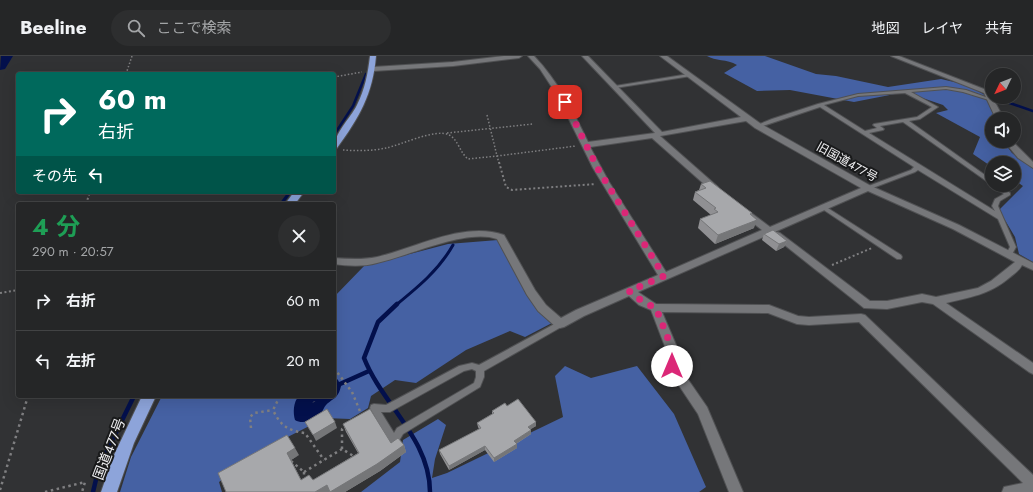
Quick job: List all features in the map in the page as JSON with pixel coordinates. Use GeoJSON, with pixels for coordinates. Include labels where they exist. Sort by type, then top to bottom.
{"type":"FeatureCollection","features":[{"type":"Feature","properties":{"kind":"highway"},"geometry":{"type":"LineString","coordinates":[[336,143],[352,121],[366,96],[373,70],[373,56]]}},
{"type":"Feature","properties":{"kind":"highway","name":"国道477号"},"geometry":{"type":"LineString","coordinates":[[109,492],[116,466],[134,424],[148,398]]}},
{"type":"Feature","properties":{"kind":"street"},"geometry":{"type":"LineString","coordinates":[[373,70],[453,64],[519,56]]}},
{"type":"Feature","properties":{"kind":"street"},"geometry":{"type":"LineString","coordinates":[[531,56],[543,69],[565,102],[585,145],[606,182],[664,276]]}},
{"type":"Feature","properties":{"kind":"street"},"geometry":{"type":"LineString","coordinates":[[585,56],[659,134]]}},
{"type":"Feature","properties":{"kind":"street","name":"旧国道477号"},"geometry":{"type":"LineString","coordinates":[[663,56],[758,126],[868,188],[956,227],[1033,267]]}},
{"type":"Feature","properties":{"kind":"street"},"geometry":{"type":"LineString","coordinates":[[894,56],[985,91]]}},
{"type":"Feature","properties":{"kind":"street"},"geometry":{"type":"LineString","coordinates":[[585,145],[719,125],[748,118]]}},
{"type":"Feature","properties":{"kind":"street"},"geometry":{"type":"LineString","coordinates":[[659,134],[655,136],[680,160],[724,196]]}},
{"type":"Feature","properties":{"kind":"street"},"geometry":{"type":"LineString","coordinates":[[1014,148],[1033,166]]}},
{"type":"Feature","properties":{"kind":"street"},"geometry":{"type":"LineString","coordinates":[[336,261],[377,260],[446,239],[493,233],[501,237],[531,292],[542,308],[560,324],[580,313],[629,291],[868,188]]}},
{"type":"Feature","properties":{"kind":"street"},"geometry":{"type":"LineString","coordinates":[[743,210],[868,305],[886,305],[922,298],[936,301],[1033,369]]}},
{"type":"Feature","properties":{"kind":"street"},"geometry":{"type":"LineString","coordinates":[[936,301],[987,289],[1016,267],[1020,261]]}},
{"type":"Feature","properties":{"kind":"street"},"geometry":{"type":"LineString","coordinates":[[629,291],[643,302],[656,308],[769,309],[798,320],[809,321],[861,318],[1033,484]]}},
{"type":"Feature","properties":{"kind":"street"},"geometry":{"type":"LineString","coordinates":[[861,318],[868,305]]}},
{"type":"Feature","properties":{"kind":"street"},"geometry":{"type":"LineString","coordinates":[[656,308],[676,359],[672,361],[672,366],[703,411],[736,492]]}},
{"type":"Feature","properties":{"kind":"street"},"geometry":{"type":"LineString","coordinates":[[1009,492],[1033,489]]}},
{"type":"Feature","properties":{"kind":"lane"},"geometry":{"type":"LineString","coordinates":[[615,87],[689,75]]}},
{"type":"Feature","properties":{"kind":"lane"},"geometry":{"type":"LineString","coordinates":[[758,126],[773,120],[798,114],[820,105],[858,95],[955,89],[985,98]]}},
{"type":"Feature","properties":{"kind":"lane"},"geometry":{"type":"LineString","coordinates":[[864,133],[881,129],[876,125],[918,118],[936,107],[907,92]]}},
{"type":"Feature","properties":{"kind":"lane"},"geometry":{"type":"LineString","coordinates":[[820,105],[918,168],[1001,218]]}},
{"type":"Feature","properties":{"kind":"lane"},"geometry":{"type":"LineString","coordinates":[[904,120],[985,178]]}},
{"type":"Feature","properties":{"kind":"lane"},"geometry":{"type":"LineString","coordinates":[[868,188],[918,168]]}},
{"type":"Feature","properties":{"kind":"lane"},"geometry":{"type":"LineString","coordinates":[[1005,192],[1008,194],[997,200],[995,206],[1013,247],[1009,254]]}},
{"type":"Feature","properties":{"kind":"lane"},"geometry":{"type":"LineString","coordinates":[[823,207],[899,258]]}},
{"type":"Feature","properties":{"kind":"lane"},"geometry":{"type":"LineString","coordinates":[[374,408],[387,409],[462,368],[472,366],[480,369],[560,324]]}},
{"type":"Feature","properties":{"kind":"lane"},"geometry":{"type":"LineString","coordinates":[[374,408],[394,441],[400,431],[477,385],[480,377],[480,369]]}},
{"type":"Feature","properties":{"kind":"path"},"geometry":{"type":"LineString","coordinates":[[127,72],[132,56]]}},
{"type":"Feature","properties":{"kind":"path"},"geometry":{"type":"LineString","coordinates":[[336,77],[373,70]]}},
{"type":"Feature","properties":{"kind":"path"},"geometry":{"type":"LineString","coordinates":[[487,115],[506,186],[512,190],[606,182]]}},
{"type":"Feature","properties":{"kind":"path"},"geometry":{"type":"LineString","coordinates":[[342,150],[376,150],[447,133],[533,124]]}},
{"type":"Feature","properties":{"kind":"path"},"geometry":{"type":"LineString","coordinates":[[447,133],[453,137],[461,154],[468,159],[585,145]]}},
{"type":"Feature","properties":{"kind":"path"},"geometry":{"type":"LineString","coordinates":[[822,269],[880,245]]}},
{"type":"Feature","properties":{"kind":"path"},"geometry":{"type":"LineString","coordinates":[[0,294],[16,290]]}},
{"type":"Feature","properties":{"kind":"path"},"geometry":{"type":"LineString","coordinates":[[336,371],[352,392],[362,416]]}},
{"type":"Feature","properties":{"kind":"path"},"geometry":{"type":"LineString","coordinates":[[0,490],[27,398]]}},
{"type":"Feature","properties":{"kind":"path"},"geometry":{"type":"LineString","coordinates":[[279,398],[273,410],[277,420],[289,431],[305,433],[324,460]]}},
{"type":"Feature","properties":{"kind":"path"},"geometry":{"type":"LineString","coordinates":[[313,398],[314,402]]}},
{"type":"Feature","properties":{"kind":"path"},"geometry":{"type":"LineString","coordinates":[[357,419],[374,408]]}},
{"type":"Feature","properties":{"kind":"path"},"geometry":{"type":"LineString","coordinates":[[251,428],[250,417],[254,413],[273,410]]}},
{"type":"Feature","properties":{"kind":"path"},"geometry":{"type":"LineString","coordinates":[[342,450],[342,430],[352,423]]}},
{"type":"Feature","properties":{"kind":"path"},"geometry":{"type":"LineString","coordinates":[[304,472],[342,450]]}},
{"type":"Feature","properties":{"kind":"path"},"geometry":{"type":"LineString","coordinates":[[342,450],[357,458]]}},
{"type":"Feature","properties":{"kind":"path"},"geometry":{"type":"LineString","coordinates":[[288,458],[304,472]]}},
{"type":"Feature","properties":{"kind":"path"},"geometry":{"type":"LineString","coordinates":[[303,485],[304,472]]}},
{"type":"Feature","properties":{"kind":"path"},"geometry":{"type":"LineString","coordinates":[[45,492],[85,482],[82,492]]}},
{"type":"Feature","properties":{"kind":"shaded area"},"geometry":{"type":"Polygon","coordinates":[[[707,56],[765,56],[816,74],[836,76],[888,87],[941,79],[967,85],[985,95],[985,104],[996,104],[1000,112],[985,112],[985,148],[1008,148],[1016,156],[985,156],[985,162],[973,154],[980,137],[936,113],[948,110],[943,105],[905,92],[854,102],[790,90],[757,91],[724,73],[737,65],[707,56]]]}},
{"type":"Feature","properties":{"kind":"shaded area"},"geometry":{"type":"Polygon","coordinates":[[[1021,159],[1033,168],[1033,262],[1019,254],[1015,237],[999,210],[1017,192],[1021,192],[1021,188],[1023,186],[1021,185],[1021,159]]]}},
{"type":"Feature","properties":{"kind":"shaded area"},"geometry":{"type":"Polygon","coordinates":[[[498,240],[552,323],[525,337],[510,331],[466,350],[416,383],[395,380],[371,396],[368,408],[350,419],[325,418],[270,446],[219,482],[222,492],[120,492],[131,457],[161,398],[336,398],[336,295],[364,266],[448,244],[498,240]]]}},
{"type":"Feature","properties":{"kind":"shaded area"},"geometry":{"type":"Polygon","coordinates":[[[565,366],[591,378],[637,366],[674,414],[706,487],[699,492],[361,492],[400,462],[403,440],[438,419],[446,425],[435,459],[432,478],[447,473],[563,417],[555,376],[565,366]]]}},
{"type":"Feature","properties":{"kind":"shaded area"},"geometry":{"type":"Polygon","coordinates":[[[336,378],[341,386],[336,397],[336,378]]]}},
{"type":"Feature","properties":{"kind":"shaded area"},"geometry":{"type":"Polygon","coordinates":[[[297,398],[335,398],[326,405],[316,418],[305,422],[295,420],[294,408],[297,398]]]}},
{"type":"Feature","properties":{"kind":"building"},"geometry":{"type":"Polygon","coordinates":[[[710,181],[752,213],[750,214],[757,220],[718,235],[700,219],[718,212],[714,209],[716,208],[695,192],[706,188],[701,184],[710,181]]]}},
{"type":"Feature","properties":{"kind":"building"},"geometry":{"type":"Polygon","coordinates":[[[773,230],[787,241],[779,244],[764,234],[773,230]]]}},
{"type":"Feature","properties":{"kind":"building"},"geometry":{"type":"Polygon","coordinates":[[[518,399],[536,422],[528,427],[531,430],[514,441],[517,444],[494,458],[485,446],[449,466],[439,450],[481,428],[477,423],[494,413],[492,411],[505,403],[507,406],[518,399]]]}},
{"type":"Feature","properties":{"kind":"building"},"geometry":{"type":"Polygon","coordinates":[[[327,409],[335,422],[313,435],[305,422],[327,409]]]}},
{"type":"Feature","properties":{"kind":"building"},"geometry":{"type":"Polygon","coordinates":[[[370,409],[391,443],[398,438],[404,445],[377,464],[330,492],[327,485],[315,492],[226,492],[218,473],[287,435],[295,448],[287,453],[301,480],[309,475],[313,480],[359,453],[343,424],[370,409]]]}},
{"type":"Feature","properties":{"kind":"waterway"},"geometry":{"type":"LineString","coordinates":[[0,66],[7,56]]}},
{"type":"Feature","properties":{"kind":"waterway"},"geometry":{"type":"LineString","coordinates":[[336,132],[353,106],[366,74]]}},
{"type":"Feature","properties":{"kind":"waterway"},"geometry":{"type":"LineString","coordinates":[[1013,104],[1033,111]]}},
{"type":"Feature","properties":{"kind":"waterway"},"geometry":{"type":"LineString","coordinates":[[282,202],[288,194]]}},
{"type":"Feature","properties":{"kind":"waterway"},"geometry":{"type":"LineString","coordinates":[[396,305],[435,270],[453,245]]}},
{"type":"Feature","properties":{"kind":"waterway"},"geometry":{"type":"LineString","coordinates":[[397,304],[378,322],[364,358],[372,375],[414,438],[428,473],[430,492]]}},
{"type":"Feature","properties":{"kind":"waterway"},"geometry":{"type":"LineString","coordinates":[[340,384],[369,371]]}},
{"type":"Feature","properties":{"kind":"waterway"},"geometry":{"type":"LineString","coordinates":[[93,492],[99,467],[133,398]]}},
{"type":"Feature","properties":{"kind":"route"},"geometry":{"type":"LineString","coordinates":[[565,102],[598,169],[664,276],[629,291],[643,302],[656,308],[676,359],[672,361],[672,366]]}}]}
